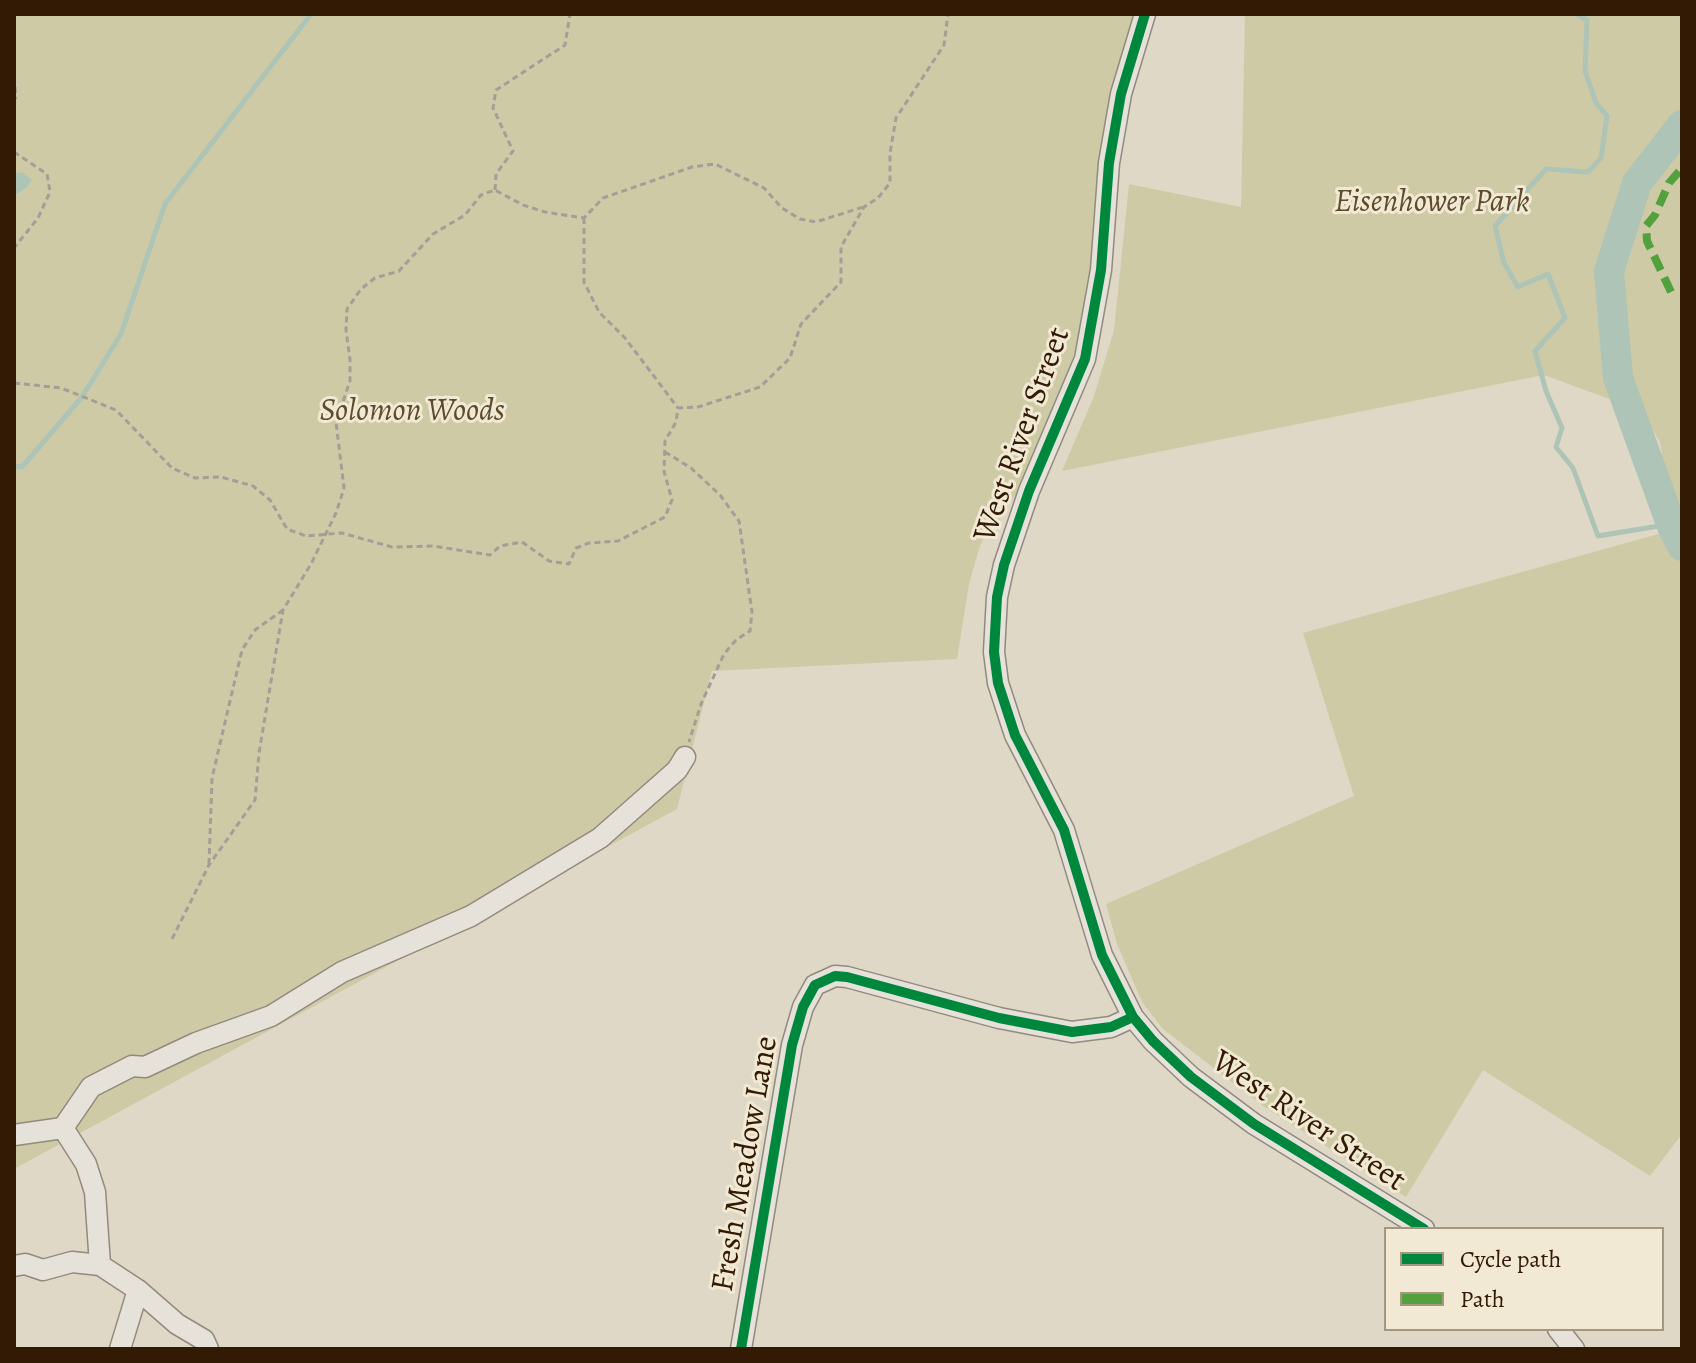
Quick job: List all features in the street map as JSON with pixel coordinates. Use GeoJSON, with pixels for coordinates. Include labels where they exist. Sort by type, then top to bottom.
{"type":"FeatureCollection","features":[{"type":"Feature","properties":{"kind":"street","name":"West River Street"},"geometry":{"type":"LineString","coordinates":[[1145,14],[1121,94],[1111,149],[1101,270],[1085,359],[1029,491],[997,597],[994,652],[998,683],[1008,718],[1064,830],[1102,955],[1133,1017],[1191,1077],[1254,1124],[1421,1227]]}},
{"type":"Feature","properties":{"kind":"street"},"geometry":{"type":"LineString","coordinates":[[14,1135],[63,1128],[91,1087],[132,1066],[145,1067],[196,1043],[271,1016],[342,972],[471,916],[600,838],[677,770],[685,757]]}},
{"type":"Feature","properties":{"kind":"street","name":"Fresh Meadow Lane"},"geometry":{"type":"LineString","coordinates":[[741,1349],[792,1045],[803,1007],[815,985],[835,976],[847,977],[999,1018],[1072,1032],[1111,1027],[1133,1017]]}},
{"type":"Feature","properties":{"kind":"street"},"geometry":{"type":"LineString","coordinates":[[63,1128],[86,1164],[95,1192],[100,1265]]}},
{"type":"Feature","properties":{"kind":"street"},"geometry":{"type":"LineString","coordinates":[[14,1266],[25,1264],[43,1270],[72,1262],[100,1265],[138,1290],[177,1324],[204,1340],[208,1349]]}},
{"type":"Feature","properties":{"kind":"street"},"geometry":{"type":"LineString","coordinates":[[120,1349],[138,1290]]}},
{"type":"Feature","properties":{"kind":"street"},"geometry":{"type":"LineString","coordinates":[[1560,1331],[1574,1349]]}},
{"type":"Feature","properties":{"kind":"path"},"geometry":{"type":"LineString","coordinates":[[495,190],[496,174],[513,151],[493,108],[496,90],[565,45],[570,14]]}},
{"type":"Feature","properties":{"kind":"path"},"geometry":{"type":"LineString","coordinates":[[812,14],[821,14]]}},
{"type":"Feature","properties":{"kind":"path"},"geometry":{"type":"LineString","coordinates":[[14,383],[61,388],[116,410],[172,468],[195,478],[221,477],[253,486],[270,500],[287,529],[306,536],[342,533],[392,547],[433,546],[490,555],[500,546],[522,542],[549,561],[569,564],[576,548],[589,543],[618,541],[665,517],[672,500],[664,471],[665,441],[676,422],[678,408],[625,338],[599,312],[584,282],[584,218],[603,198],[692,167],[715,164],[764,188],[782,208],[800,219],[816,222],[864,207],[878,198],[890,183],[890,153],[896,118],[944,45],[948,14]]}},
{"type":"Feature","properties":{"kind":"path"},"geometry":{"type":"LineString","coordinates":[[14,77],[14,101]]}},
{"type":"Feature","properties":{"kind":"path"},"geometry":{"type":"LineString","coordinates":[[14,152],[47,174],[50,192],[38,218],[14,248]]}},
{"type":"Feature","properties":{"kind":"path"},"geometry":{"type":"LineString","coordinates":[[172,939],[209,865],[255,800],[259,753],[283,610],[326,533],[344,488],[336,422],[350,381],[347,309],[361,289],[375,278],[399,271],[433,234],[465,215],[481,195],[495,190],[523,205],[545,212],[584,218]]}},
{"type":"Feature","properties":{"kind":"path"},"geometry":{"type":"LineString","coordinates":[[678,408],[698,407],[760,387],[790,358],[801,324],[841,282],[841,247],[864,207]]}},
{"type":"Feature","properties":{"kind":"path"},"geometry":{"type":"LineString","coordinates":[[665,452],[691,468],[720,495],[739,521],[752,612],[750,631],[736,640],[724,654],[712,679],[685,757]]}},
{"type":"Feature","properties":{"kind":"path"},"geometry":{"type":"LineString","coordinates":[[209,865],[212,778],[242,650],[255,630],[283,610]]}},
{"type":"Feature","properties":{"kind":"green space","name":"Solomon Woods"},"geometry":{"type":"Polygon","coordinates":[[[14,14],[1135,14],[1084,325],[1056,406],[1020,488],[995,526],[989,525],[979,549],[969,584],[957,659],[712,671],[677,809],[14,1169],[14,14]]]}},
{"type":"Feature","properties":{"kind":"green space","name":"Eisenhower Park"},"geometry":{"type":"Polygon","coordinates":[[[1245,14],[1682,14],[1682,1134],[1650,1176],[1483,1070],[1406,1197],[1263,1106],[1163,1029],[1142,1002],[1117,944],[1106,904],[1354,796],[1303,633],[1669,531],[1659,502],[1660,442],[1650,425],[1631,407],[1544,375],[1062,471],[1094,396],[1114,330],[1129,184],[1241,207],[1245,14]]]}},
{"type":"Feature","properties":{"kind":"shaded area"},"geometry":{"type":"Polygon","coordinates":[[[22,172],[32,180],[14,196],[14,174],[22,172]]]}},
{"type":"Feature","properties":{"kind":"waterway"},"geometry":{"type":"LineString","coordinates":[[14,466],[22,467],[82,397],[121,334],[165,204],[311,14]]}},
{"type":"Feature","properties":{"kind":"waterway"},"geometry":{"type":"LineString","coordinates":[[1577,14],[1587,20],[1585,71],[1596,103],[1607,116],[1601,158],[1588,172],[1546,169],[1495,226],[1504,263],[1518,287],[1548,274],[1565,318],[1535,351],[1546,391],[1562,428],[1556,447],[1573,468],[1598,536],[1671,524]]}},
{"type":"Feature","properties":{"kind":"waterway"},"geometry":{"type":"LineString","coordinates":[[1682,125],[1637,183],[1609,271],[1618,378],[1671,524],[1682,546]]}},
{"type":"Feature","properties":{"kind":"marked path"},"geometry":{"type":"LineString","coordinates":[[1671,292],[1647,241],[1646,226],[1655,215],[1669,183],[1682,168]]}},
{"type":"Feature","properties":{"kind":"cycle path"},"geometry":{"type":"LineString","coordinates":[[1145,14],[1121,94],[1109,163],[1101,270],[1085,359],[1029,491],[1004,565],[997,597],[994,652],[998,683],[1015,735],[1064,830],[1102,955],[1133,1017],[1191,1077],[1254,1124],[1421,1227]]}},
{"type":"Feature","properties":{"kind":"cycle path"},"geometry":{"type":"LineString","coordinates":[[741,1349],[792,1045],[803,1007],[815,985],[835,976],[847,977],[999,1018],[1072,1032],[1111,1027],[1133,1017]]}}]}
